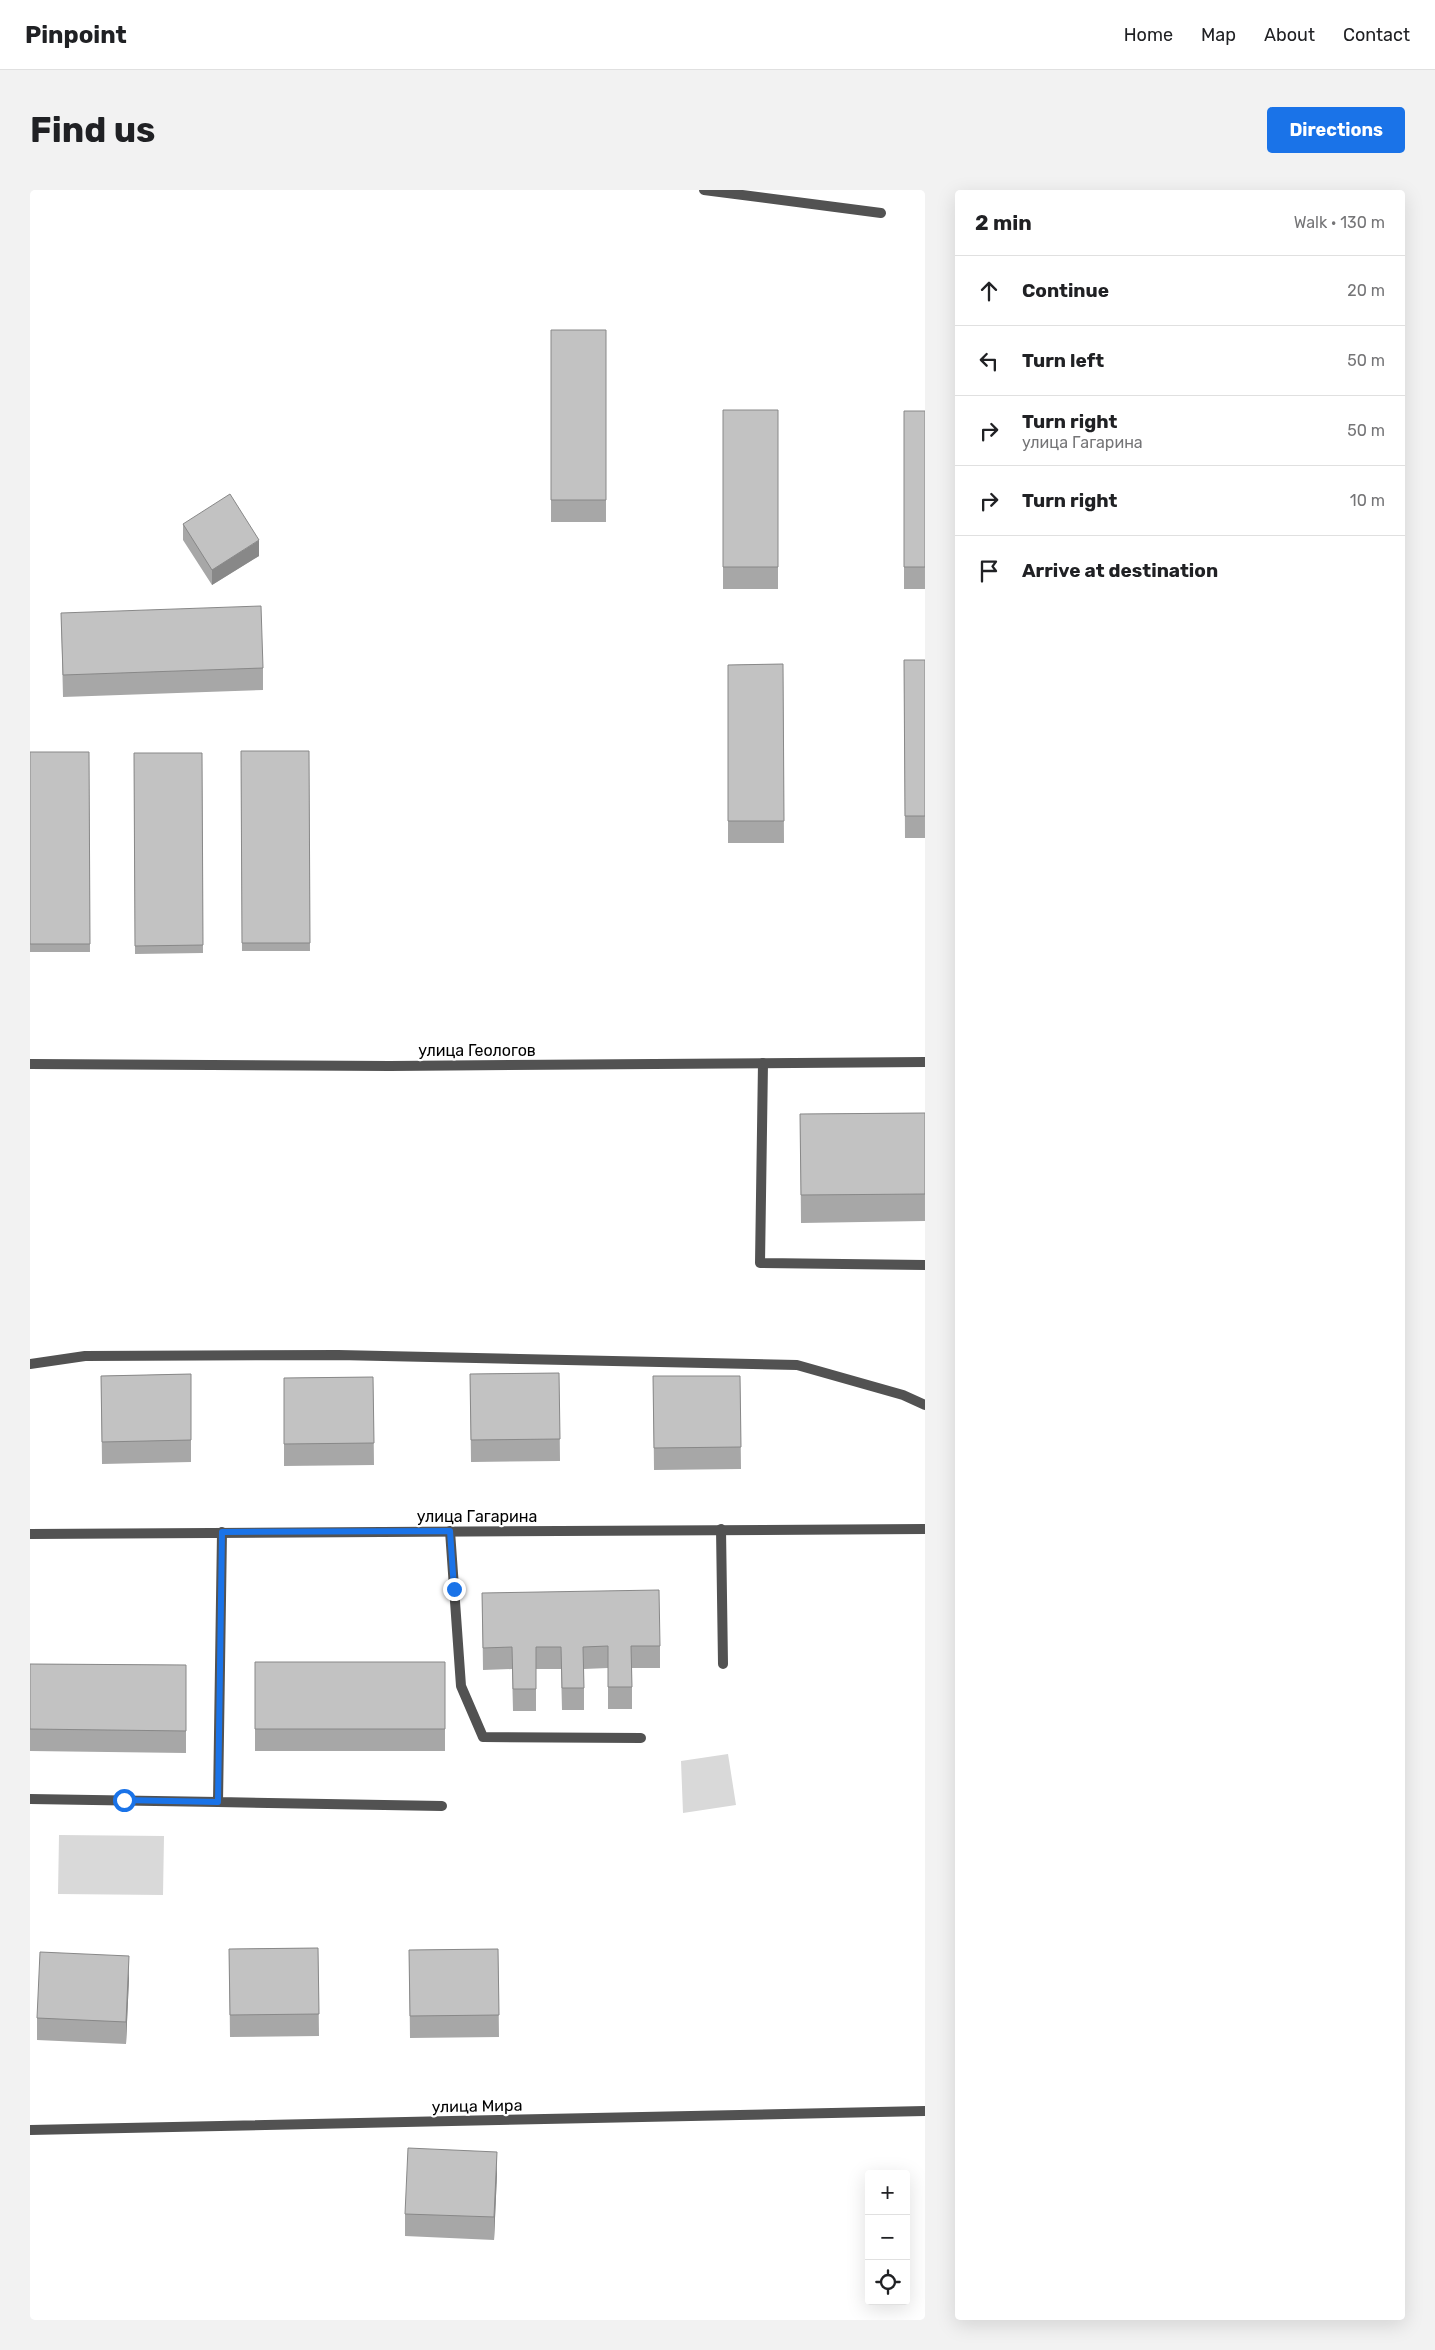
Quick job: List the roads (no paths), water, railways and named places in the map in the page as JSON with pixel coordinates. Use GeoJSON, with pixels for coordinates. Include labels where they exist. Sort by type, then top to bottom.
{"type":"FeatureCollection","features":[{"type":"Feature","properties":{"kind":"street"},"geometry":{"type":"LineString","coordinates":[[704,190],[781,195],[881,213]]}},
{"type":"Feature","properties":{"kind":"street","name":"улица Геологов"},"geometry":{"type":"LineString","coordinates":[[30,1064],[390,1066],[925,1062]]}},
{"type":"Feature","properties":{"kind":"street"},"geometry":{"type":"LineString","coordinates":[[762,1063],[760,1263],[925,1265]]}},
{"type":"Feature","properties":{"kind":"street"},"geometry":{"type":"LineString","coordinates":[[30,1364],[85,1356],[338,1355],[797,1365],[903,1395],[925,1405]]}},
{"type":"Feature","properties":{"kind":"street"},"geometry":{"type":"LineString","coordinates":[[721,1529],[723,1664]]}},
{"type":"Feature","properties":{"kind":"street","name":"улица Гагарина"},"geometry":{"type":"LineString","coordinates":[[30,1534],[925,1529]]}},
{"type":"Feature","properties":{"kind":"street"},"geometry":{"type":"LineString","coordinates":[[450,1531],[461,1686],[483,1737],[641,1738]]}},
{"type":"Feature","properties":{"kind":"street"},"geometry":{"type":"LineString","coordinates":[[218,1802],[222,1532]]}},
{"type":"Feature","properties":{"kind":"street"},"geometry":{"type":"LineString","coordinates":[[30,1799],[442,1806]]}},
{"type":"Feature","properties":{"kind":"street","name":"улица Мира"},"geometry":{"type":"LineString","coordinates":[[30,2130],[925,2112]]}}]}
